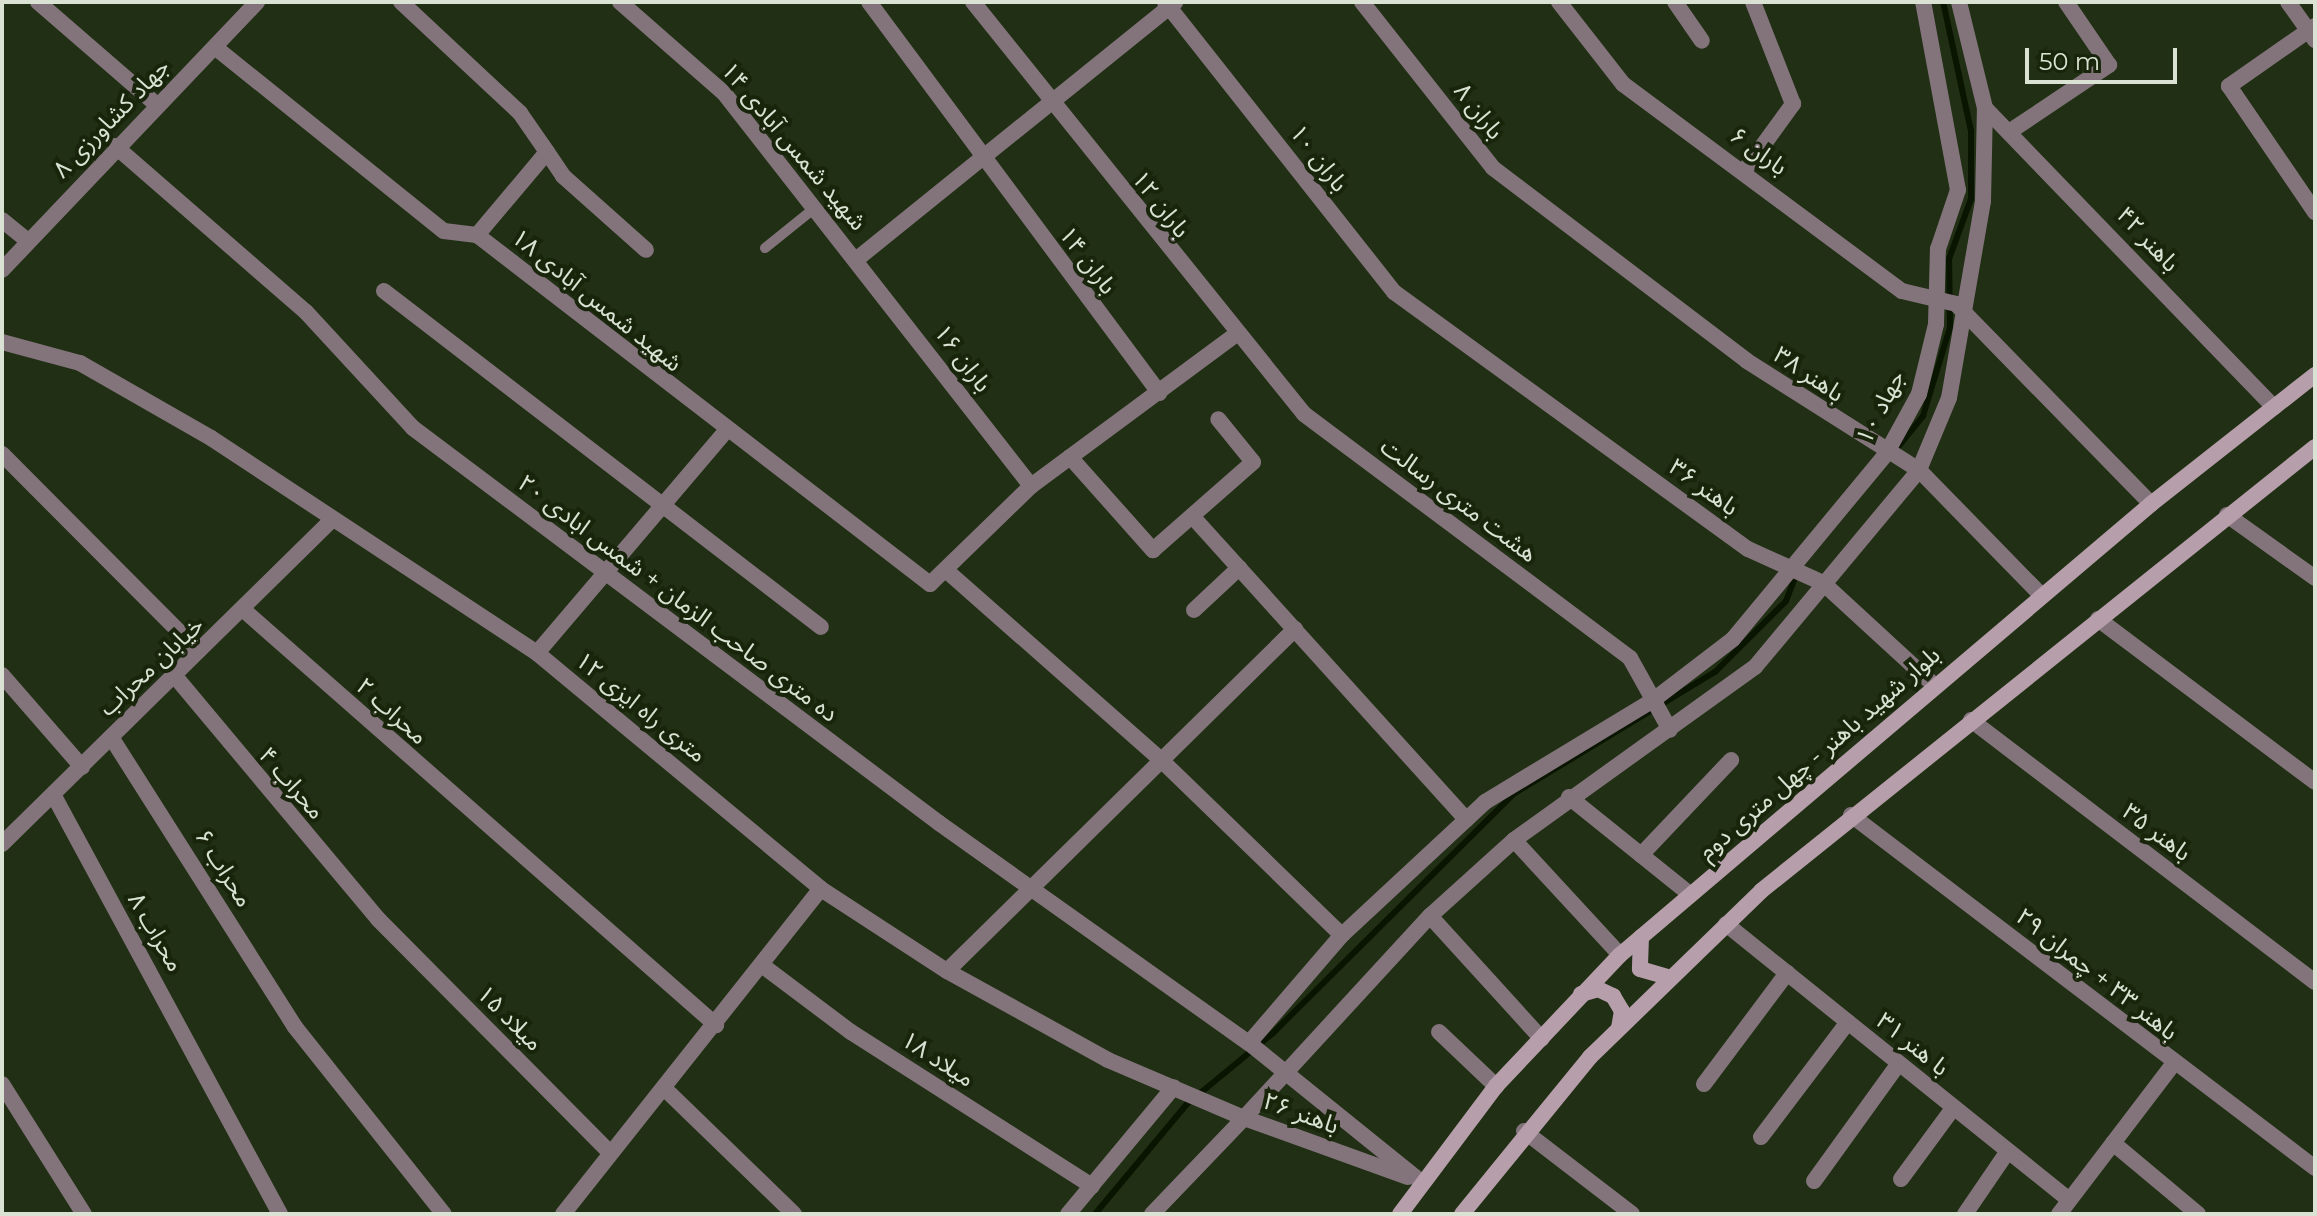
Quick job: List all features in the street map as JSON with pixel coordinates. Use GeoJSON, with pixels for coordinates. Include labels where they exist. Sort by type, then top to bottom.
{"type":"FeatureCollection","features":[{"type":"Feature","properties":{"kind":"street"},"geometry":{"type":"LineString","coordinates":[[38,2],[157,105]]}},
{"type":"Feature","properties":{"kind":"street","name":"جهاد کشاورزی ۸"},"geometry":{"type":"LineString","coordinates":[[2,270],[115,146],[216,48],[257,2]]}},
{"type":"Feature","properties":{"kind":"street"},"geometry":{"type":"LineString","coordinates":[[401,2],[520,113],[563,176],[646,250]]}},
{"type":"Feature","properties":{"kind":"street","name":"شهید شمس آبادی ۱۴"},"geometry":{"type":"LineString","coordinates":[[620,2],[724,93],[857,259]]}},
{"type":"Feature","properties":{"kind":"street","name":"باران ۱۴"},"geometry":{"type":"LineString","coordinates":[[869,2],[980,157],[1159,393]]}},
{"type":"Feature","properties":{"kind":"street","name":"باران ۱۲"},"geometry":{"type":"LineString","coordinates":[[973,2],[1234,336]]}},
{"type":"Feature","properties":{"kind":"street","name":"باران ۸"},"geometry":{"type":"LineString","coordinates":[[1362,2],[1493,168],[1574,235]]}},
{"type":"Feature","properties":{"kind":"street","name":"باران ۶"},"geometry":{"type":"LineString","coordinates":[[1559,2],[1623,84],[1745,170],[1902,291],[1949,305]]}},
{"type":"Feature","properties":{"kind":"street"},"geometry":{"type":"LineString","coordinates":[[1675,2],[1702,41]]}},
{"type":"Feature","properties":{"kind":"street"},"geometry":{"type":"LineString","coordinates":[[1745,170],[1793,104],[1753,2]]}},
{"type":"Feature","properties":{"kind":"street","name":"جهاد ۱۰"},"geometry":{"type":"LineString","coordinates":[[1249,1043],[1342,935],[1466,819],[1540,765],[1652,701],[1733,639],[1886,454],[1919,394],[1936,324],[1949,305],[1938,249],[1958,190],[1923,2]]}},
{"type":"Feature","properties":{"kind":"street"},"geometry":{"type":"LineString","coordinates":[[1244,1118],[1430,916],[1514,840],[1569,797],[1670,730],[1755,667],[1919,470],[1949,398],[1949,305],[1983,201],[1985,108],[1959,2]]}},
{"type":"Feature","properties":{"kind":"street"},"geometry":{"type":"LineString","coordinates":[[2012,130],[2109,65],[2066,2]]}},
{"type":"Feature","properties":{"kind":"street"},"geometry":{"type":"LineString","coordinates":[[2288,2],[2313,32],[2229,86],[2315,212]]}},
{"type":"Feature","properties":{"kind":"street"},"geometry":{"type":"LineString","coordinates":[[857,259],[1170,4]]}},
{"type":"Feature","properties":{"kind":"street","name":"باران ۱۰"},"geometry":{"type":"LineString","coordinates":[[1170,4],[1394,292],[1441,329]]}},
{"type":"Feature","properties":{"kind":"street","name":"شهید شمس آبادی ۱۸"},"geometry":{"type":"LineString","coordinates":[[216,48],[444,231],[477,235],[725,432],[930,584],[948,572]]}},
{"type":"Feature","properties":{"kind":"street","name":"باهنر ۴۲"},"geometry":{"type":"LineString","coordinates":[[1985,108],[2012,130],[2274,407]]}},
{"type":"Feature","properties":{"kind":"street","name":"ده متری صاحب الزمان + شمس ابادی ۲۰"},"geometry":{"type":"LineString","coordinates":[[115,146],[306,312],[413,428],[602,573],[1027,887],[1288,1072],[1421,1182]]}},
{"type":"Feature","properties":{"kind":"street"},"geometry":{"type":"LineString","coordinates":[[477,235],[547,152]]}},
{"type":"Feature","properties":{"kind":"street"},"geometry":{"type":"LineString","coordinates":[[2,220],[27,240]]}},
{"type":"Feature","properties":{"kind":"street","name":"باهنر ۳۸"},"geometry":{"type":"LineString","coordinates":[[1574,235],[1886,454],[1919,470],[2042,596]]}},
{"type":"Feature","properties":{"kind":"street","name":"باران ۱۶"},"geometry":{"type":"LineString","coordinates":[[857,259],[1031,486]]}},
{"type":"Feature","properties":{"kind":"street"},"geometry":{"type":"LineString","coordinates":[[384,291],[821,627]]}},
{"type":"Feature","properties":{"kind":"street"},"geometry":{"type":"LineString","coordinates":[[1949,305],[2151,504]]}},
{"type":"Feature","properties":{"kind":"street","name":"باهنر ۳۶"},"geometry":{"type":"LineString","coordinates":[[1441,329],[1748,549],[1823,583],[1934,685]]}},
{"type":"Feature","properties":{"kind":"street"},"geometry":{"type":"LineString","coordinates":[[1234,336],[1031,486],[982,526],[948,572],[1158,757],[1342,935]]}},
{"type":"Feature","properties":{"kind":"street","name":"هشت متری رسالت"},"geometry":{"type":"LineString","coordinates":[[1234,336],[1304,414],[1630,658],[1670,730]]}},
{"type":"Feature","properties":{"kind":"street","name":"۱۲ متری راه ایزی"},"geometry":{"type":"LineString","coordinates":[[2,342],[80,363],[211,438],[331,521],[537,653],[821,889],[947,971],[1108,1060],[1244,1118]]}},
{"type":"Feature","properties":{"kind":"street","name":"بلوار شهید باهنر - چهل متری دوم"},"geometry":{"type":"LineString","coordinates":[[1400,1214],[1496,1086],[1620,955],[1934,685],[2151,504],[2315,375]]}},
{"type":"Feature","properties":{"kind":"street"},"geometry":{"type":"LineString","coordinates":[[1070,457],[1153,550],[1253,462],[1218,419]]}},
{"type":"Feature","properties":{"kind":"street"},"geometry":{"type":"LineString","coordinates":[[537,653],[725,432]]}},
{"type":"Feature","properties":{"kind":"street"},"geometry":{"type":"LineString","coordinates":[[1465,1213],[1524,1131],[1619,1028],[1726,924],[1851,815],[2315,447]]}},
{"type":"Feature","properties":{"kind":"street"},"geometry":{"type":"LineString","coordinates":[[2,454],[198,651]]}},
{"type":"Feature","properties":{"kind":"street"},"geometry":{"type":"LineString","coordinates":[[2227,515],[2315,578]]}},
{"type":"Feature","properties":{"kind":"street"},"geometry":{"type":"LineString","coordinates":[[1192,516],[1466,819]]}},
{"type":"Feature","properties":{"kind":"street","name":"خیابان محراب"},"geometry":{"type":"LineString","coordinates":[[2,844],[198,651],[246,612],[331,521]]}},
{"type":"Feature","properties":{"kind":"street"},"geometry":{"type":"LineString","coordinates":[[1194,610],[1239,568]]}},
{"type":"Feature","properties":{"kind":"street","name":"محراب ۲"},"geometry":{"type":"LineString","coordinates":[[246,612],[505,845],[716,1025]]}},
{"type":"Feature","properties":{"kind":"street"},"geometry":{"type":"LineString","coordinates":[[2098,619],[2315,782]]}},
{"type":"Feature","properties":{"kind":"street"},"geometry":{"type":"LineString","coordinates":[[947,971],[1158,757],[1295,629]]}},
{"type":"Feature","properties":{"kind":"street"},"geometry":{"type":"LineString","coordinates":[[2,675],[82,767]]}},
{"type":"Feature","properties":{"kind":"street","name":"محراب ۴"},"geometry":{"type":"LineString","coordinates":[[174,675],[378,919]]}},
{"type":"Feature","properties":{"kind":"street","name":"باهنر ۳۵"},"geometry":{"type":"LineString","coordinates":[[1971,720],[2315,982]]}},
{"type":"Feature","properties":{"kind":"street","name":"محراب ۶"},"geometry":{"type":"LineString","coordinates":[[111,737],[295,1027],[444,1214]]}},
{"type":"Feature","properties":{"kind":"street"},"geometry":{"type":"LineString","coordinates":[[1641,855],[1731,760]]}},
{"type":"Feature","properties":{"kind":"street","name":"محراب ۸"},"geometry":{"type":"LineString","coordinates":[[54,796],[218,1091],[280,1214]]}},
{"type":"Feature","properties":{"kind":"street"},"geometry":{"type":"LineString","coordinates":[[1569,797],[1691,895]]}},
{"type":"Feature","properties":{"kind":"street","name":"باهنر ۳۳ + چمران ۲۹"},"geometry":{"type":"LineString","coordinates":[[1851,815],[2315,1168]]}},
{"type":"Feature","properties":{"kind":"street"},"geometry":{"type":"LineString","coordinates":[[1514,840],[1620,955]]}},
{"type":"Feature","properties":{"kind":"street"},"geometry":{"type":"LineString","coordinates":[[563,1214],[608,1151],[716,1025],[821,889]]}},
{"type":"Feature","properties":{"kind":"street"},"geometry":{"type":"LineString","coordinates":[[1430,916],[1542,1039]]}},
{"type":"Feature","properties":{"kind":"street","name":"میلاد ۱۵"},"geometry":{"type":"LineString","coordinates":[[378,919],[608,1151]]}},
{"type":"Feature","properties":{"kind":"street","name":"با هنر ۳۱"},"geometry":{"type":"LineString","coordinates":[[1726,924],[2069,1200]]}},
{"type":"Feature","properties":{"kind":"street"},"geometry":{"type":"LineString","coordinates":[[1641,937],[1640,969],[1671,978]]}},
{"type":"Feature","properties":{"kind":"street","name":"میلاد ۱۸"},"geometry":{"type":"LineString","coordinates":[[763,966],[851,1032],[1092,1186]]}},
{"type":"Feature","properties":{"kind":"street"},"geometry":{"type":"LineString","coordinates":[[1704,1084],[1787,973]]}},
{"type":"Feature","properties":{"kind":"street"},"geometry":{"type":"LineString","coordinates":[[1581,994],[1598,989],[1613,996],[1622,1011],[1619,1028]]}},
{"type":"Feature","properties":{"kind":"street"},"geometry":{"type":"LineString","coordinates":[[1761,1137],[1848,1022]]}},
{"type":"Feature","properties":{"kind":"street"},"geometry":{"type":"LineString","coordinates":[[1439,1032],[1496,1086]]}},
{"type":"Feature","properties":{"kind":"street"},"geometry":{"type":"LineString","coordinates":[[1814,1181],[1899,1063]]}},
{"type":"Feature","properties":{"kind":"street"},"geometry":{"type":"LineString","coordinates":[[2059,1214],[2174,1063]]}},
{"type":"Feature","properties":{"kind":"street"},"geometry":{"type":"LineString","coordinates":[[2,1084],[61,1170],[84,1214]]}},
{"type":"Feature","properties":{"kind":"street"},"geometry":{"type":"LineString","coordinates":[[664,1088],[794,1214]]}},
{"type":"Feature","properties":{"kind":"street"},"geometry":{"type":"LineString","coordinates":[[1068,1214],[1179,1089]]}},
{"type":"Feature","properties":{"kind":"street"},"geometry":{"type":"LineString","coordinates":[[1901,1179],[1954,1107]]}},
{"type":"Feature","properties":{"kind":"street","name":"باهنر ۲۶"},"geometry":{"type":"LineString","coordinates":[[1152,1214],[1244,1118],[1421,1182]]}},
{"type":"Feature","properties":{"kind":"street"},"geometry":{"type":"LineString","coordinates":[[1524,1131],[1632,1214]]}},
{"type":"Feature","properties":{"kind":"street"},"geometry":{"type":"LineString","coordinates":[[2113,1143],[2198,1214]]}},
{"type":"Feature","properties":{"kind":"street"},"geometry":{"type":"LineString","coordinates":[[1965,1214],[2008,1151]]}},
{"type":"Feature","properties":{"kind":"lane"},"geometry":{"type":"LineString","coordinates":[[765,248],[816,207]]}},
{"type":"Feature","properties":{"kind":"waterway"},"geometry":{"type":"LineString","coordinates":[[1898,447],[1923,416],[1950,327],[1949,259],[1971,199],[1971,131],[1943,2]]}},
{"type":"Feature","properties":{"kind":"waterway"},"geometry":{"type":"LineString","coordinates":[[1095,1214],[1187,1104],[1273,1033],[1515,793],[1715,672],[1786,601],[1797,573]]}}]}
